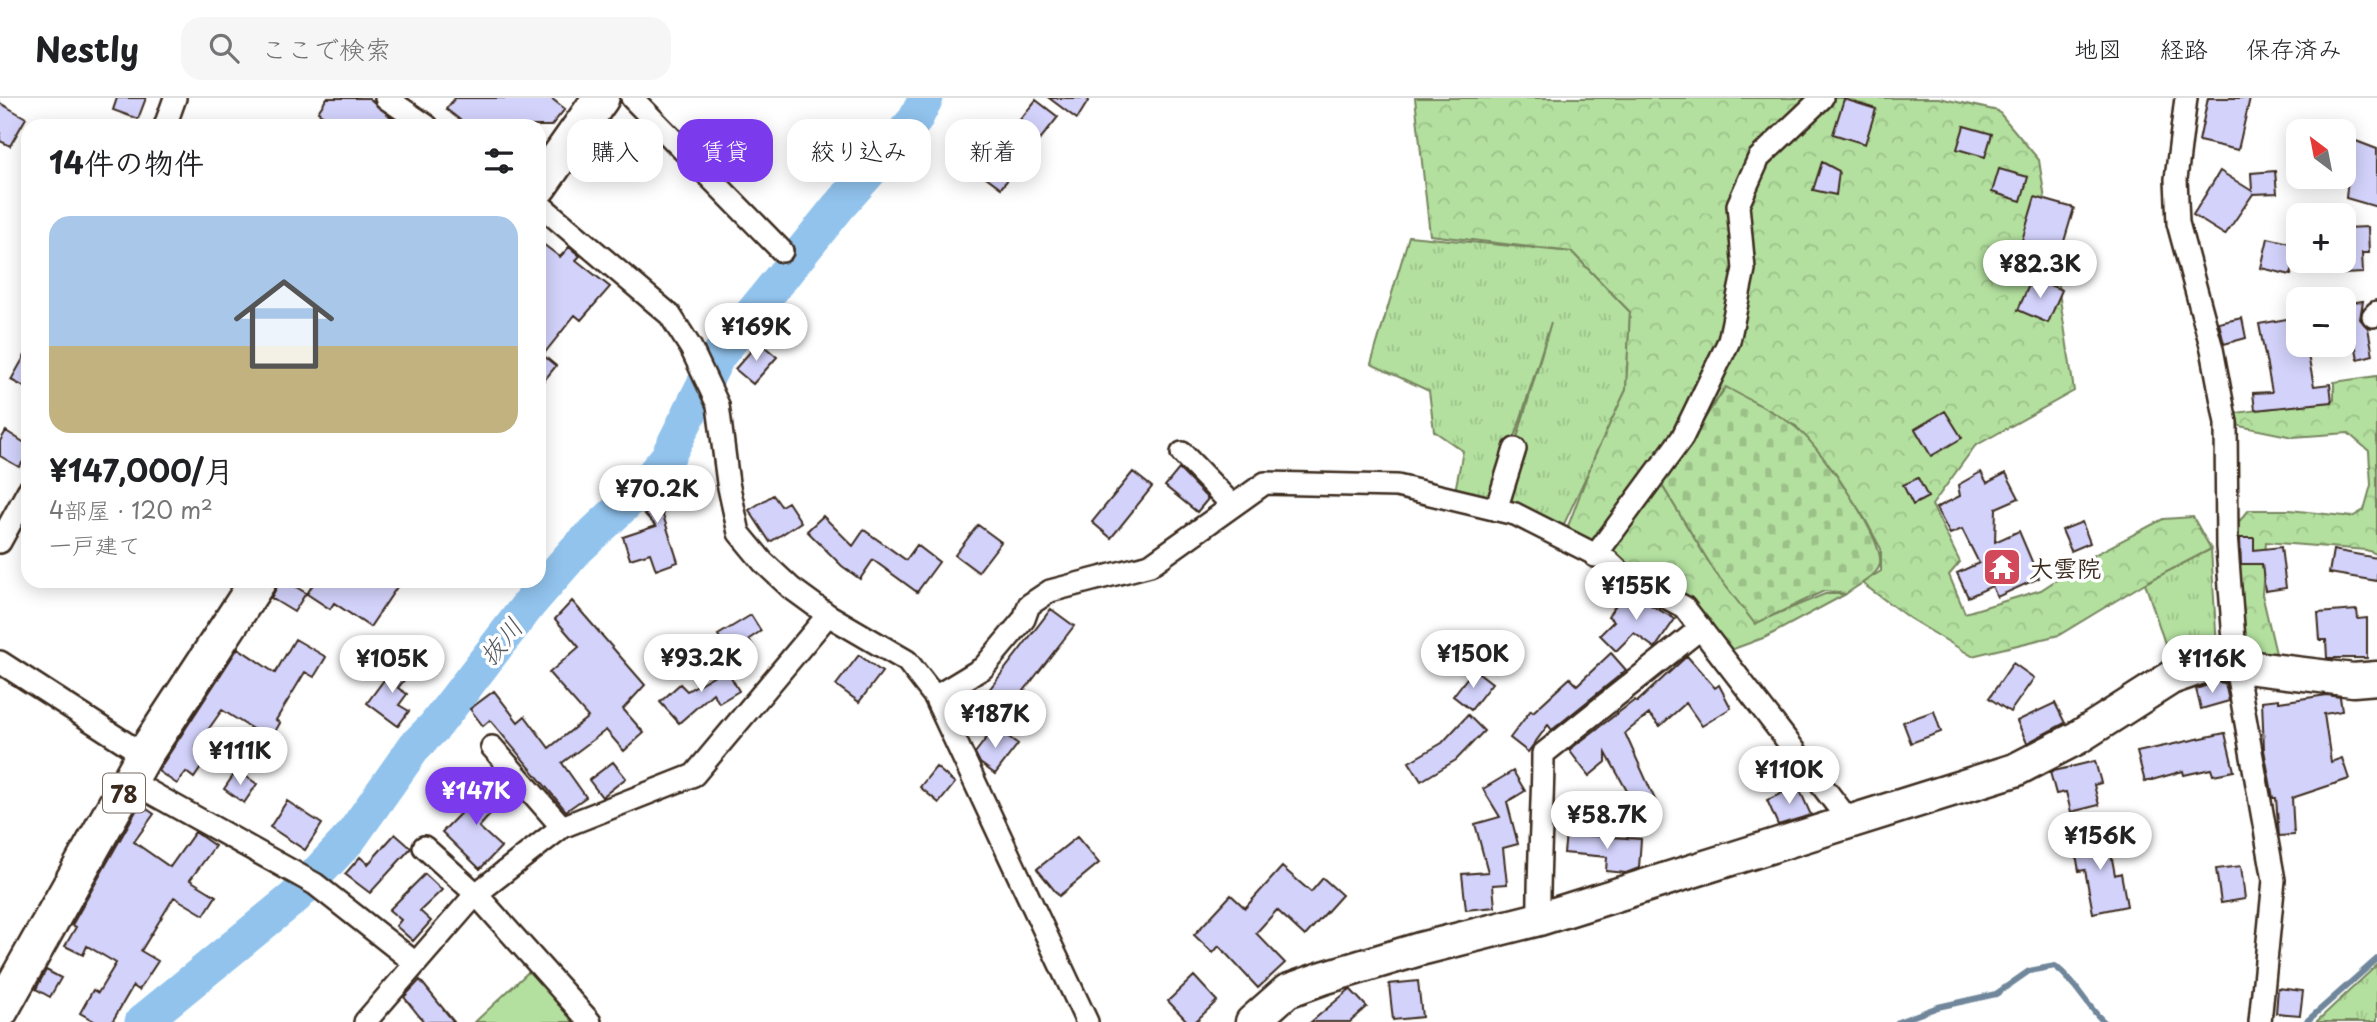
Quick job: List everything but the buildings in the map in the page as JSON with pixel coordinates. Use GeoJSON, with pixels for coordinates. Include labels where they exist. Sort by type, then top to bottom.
{"type":"FeatureCollection","features":[{"type":"Feature","properties":{"kind":"main road"},"geometry":{"type":"LineString","coordinates":[[546,176],[601,98]]}},
{"type":"Feature","properties":{"kind":"main road","name":"78"},"geometry":{"type":"LineString","coordinates":[[0,1011],[137,768],[253,588]]}},
{"type":"Feature","properties":{"kind":"street"},"geometry":{"type":"LineString","coordinates":[[168,119],[175,98]]}},
{"type":"Feature","properties":{"kind":"street"},"geometry":{"type":"LineString","coordinates":[[386,98],[417,119]]}},
{"type":"Feature","properties":{"kind":"street"},"geometry":{"type":"LineString","coordinates":[[632,98],[782,251]]}},
{"type":"Feature","properties":{"kind":"street"},"geometry":{"type":"LineString","coordinates":[[1595,556],[1682,438],[1730,341],[1744,269],[1738,205],[1759,158],[1822,98]]}},
{"type":"Feature","properties":{"kind":"street"},"geometry":{"type":"LineString","coordinates":[[2186,98],[2176,178],[2178,223],[2212,349],[2226,423],[2227,547],[2236,667],[2274,880],[2260,1022]]}},
{"type":"Feature","properties":{"kind":"street"},"geometry":{"type":"LineString","coordinates":[[546,210],[670,315],[691,348],[718,405],[728,483],[739,533],[791,588],[828,615],[907,661],[935,697],[1087,1022]]}},
{"type":"Feature","properties":{"kind":"street"},"geometry":{"type":"LineString","coordinates":[[1496,510],[1515,449]]}},
{"type":"Feature","properties":{"kind":"street"},"geometry":{"type":"LineString","coordinates":[[1182,453],[1233,506]]}},
{"type":"Feature","properties":{"kind":"street"},"geometry":{"type":"LineString","coordinates":[[935,697],[983,668],[1024,619],[1029,605],[1050,591],[1150,565],[1265,483],[1397,486],[1515,514],[1684,607],[1850,821]]}},
{"type":"Feature","properties":{"kind":"street"},"geometry":{"type":"LineString","coordinates":[[0,542],[21,504]]}},
{"type":"Feature","properties":{"kind":"street"},"geometry":{"type":"LineString","coordinates":[[365,1022],[414,962],[477,894],[562,827],[694,775],[828,615]]}},
{"type":"Feature","properties":{"kind":"street"},"geometry":{"type":"LineString","coordinates":[[1539,919],[1538,861],[1543,806],[1543,754],[1701,628]]}},
{"type":"Feature","properties":{"kind":"street"},"geometry":{"type":"LineString","coordinates":[[0,662],[137,768],[323,890],[414,962]]}},
{"type":"Feature","properties":{"kind":"street"},"geometry":{"type":"LineString","coordinates":[[1252,1022],[1287,991],[1420,949],[1539,919],[2015,770],[2077,738],[2171,678],[2214,663],[2353,680],[2377,678]]}},
{"type":"Feature","properties":{"kind":"street"},"geometry":{"type":"LineString","coordinates":[[492,747],[562,827]]}},
{"type":"Feature","properties":{"kind":"street"},"geometry":{"type":"LineString","coordinates":[[424,847],[477,894],[590,1022]]}},
{"type":"Feature","properties":{"kind":"green space"},"geometry":{"type":"Polygon","coordinates":[[[1415,98],[1939,98],[1998,111],[2039,160],[2074,391],[1975,446],[1932,505],[1960,562],[1949,575],[1965,613],[2041,590],[2096,554],[2163,519],[2193,517],[2211,549],[2145,583],[2059,635],[1972,656],[1909,618],[1862,583],[1881,571],[1881,549],[1835,473],[1796,426],[1723,390],[1696,433],[1657,477],[1715,572],[1755,623],[1825,594],[1846,594],[1766,637],[1725,652],[1700,629],[1565,534],[1595,455],[1626,390],[1630,312],[1572,252],[1430,235],[1415,98]]]}},
{"type":"Feature","properties":{"kind":"green space"},"geometry":{"type":"Polygon","coordinates":[[[1409,236],[1572,252],[1630,312],[1626,390],[1559,535],[1496,510],[1551,322],[1493,507],[1454,496],[1463,451],[1434,431],[1429,391],[1371,364],[1409,236]]]}},
{"type":"Feature","properties":{"kind":"green space"},"geometry":{"type":"Polygon","coordinates":[[[2377,376],[2377,554],[2366,550],[2266,542],[2262,594],[2278,662],[2236,655],[2235,526],[2249,510],[2290,510],[2352,517],[2364,510],[2371,485],[2369,451],[2348,433],[2293,437],[2239,426],[2236,413],[2334,400],[2334,382],[2377,376]]]}},
{"type":"Feature","properties":{"kind":"green space"},"geometry":{"type":"Polygon","coordinates":[[[1726,387],[1792,425],[1822,456],[1851,497],[1874,539],[1880,555],[1879,567],[1869,579],[1846,594],[1824,591],[1755,624],[1715,572],[1657,477],[1697,430],[1726,387]]]}},
{"type":"Feature","properties":{"kind":"green space"},"geometry":{"type":"Polygon","coordinates":[[[2211,549],[2218,664],[2175,674],[2145,583],[2211,549]]]}},
{"type":"Feature","properties":{"kind":"green space"},"geometry":{"type":"Polygon","coordinates":[[[539,962],[590,1022],[475,1022],[539,962]]]}},
{"type":"Feature","properties":{"kind":"green space"},"geometry":{"type":"Polygon","coordinates":[[[2377,965],[2377,1022],[2316,1022],[2377,965]]]}},
{"type":"Feature","properties":{"kind":"waterway","name":"抜川"},"geometry":{"type":"LineString","coordinates":[[546,584],[576,550],[641,489],[667,458],[718,356],[838,207],[915,120],[926,98]]}},
{"type":"Feature","properties":{"kind":"waterway","name":"抜川"},"geometry":{"type":"LineString","coordinates":[[142,1022],[295,897],[350,838],[415,746],[435,726],[543,588]]}},
{"type":"Feature","properties":{"kind":"waterway"},"geometry":{"type":"LineString","coordinates":[[2306,1022],[2377,959]]}},
{"type":"Feature","properties":{"kind":"waterway"},"geometry":{"type":"LineString","coordinates":[[1898,1022],[1938,1007],[1996,994],[2029,971],[2055,966],[2104,1022]]}},
{"type":"Feature","properties":{"kind":"place","name":"大雲院"},"geometry":{"type":"Point","coordinates":[2002,567]}}]}
